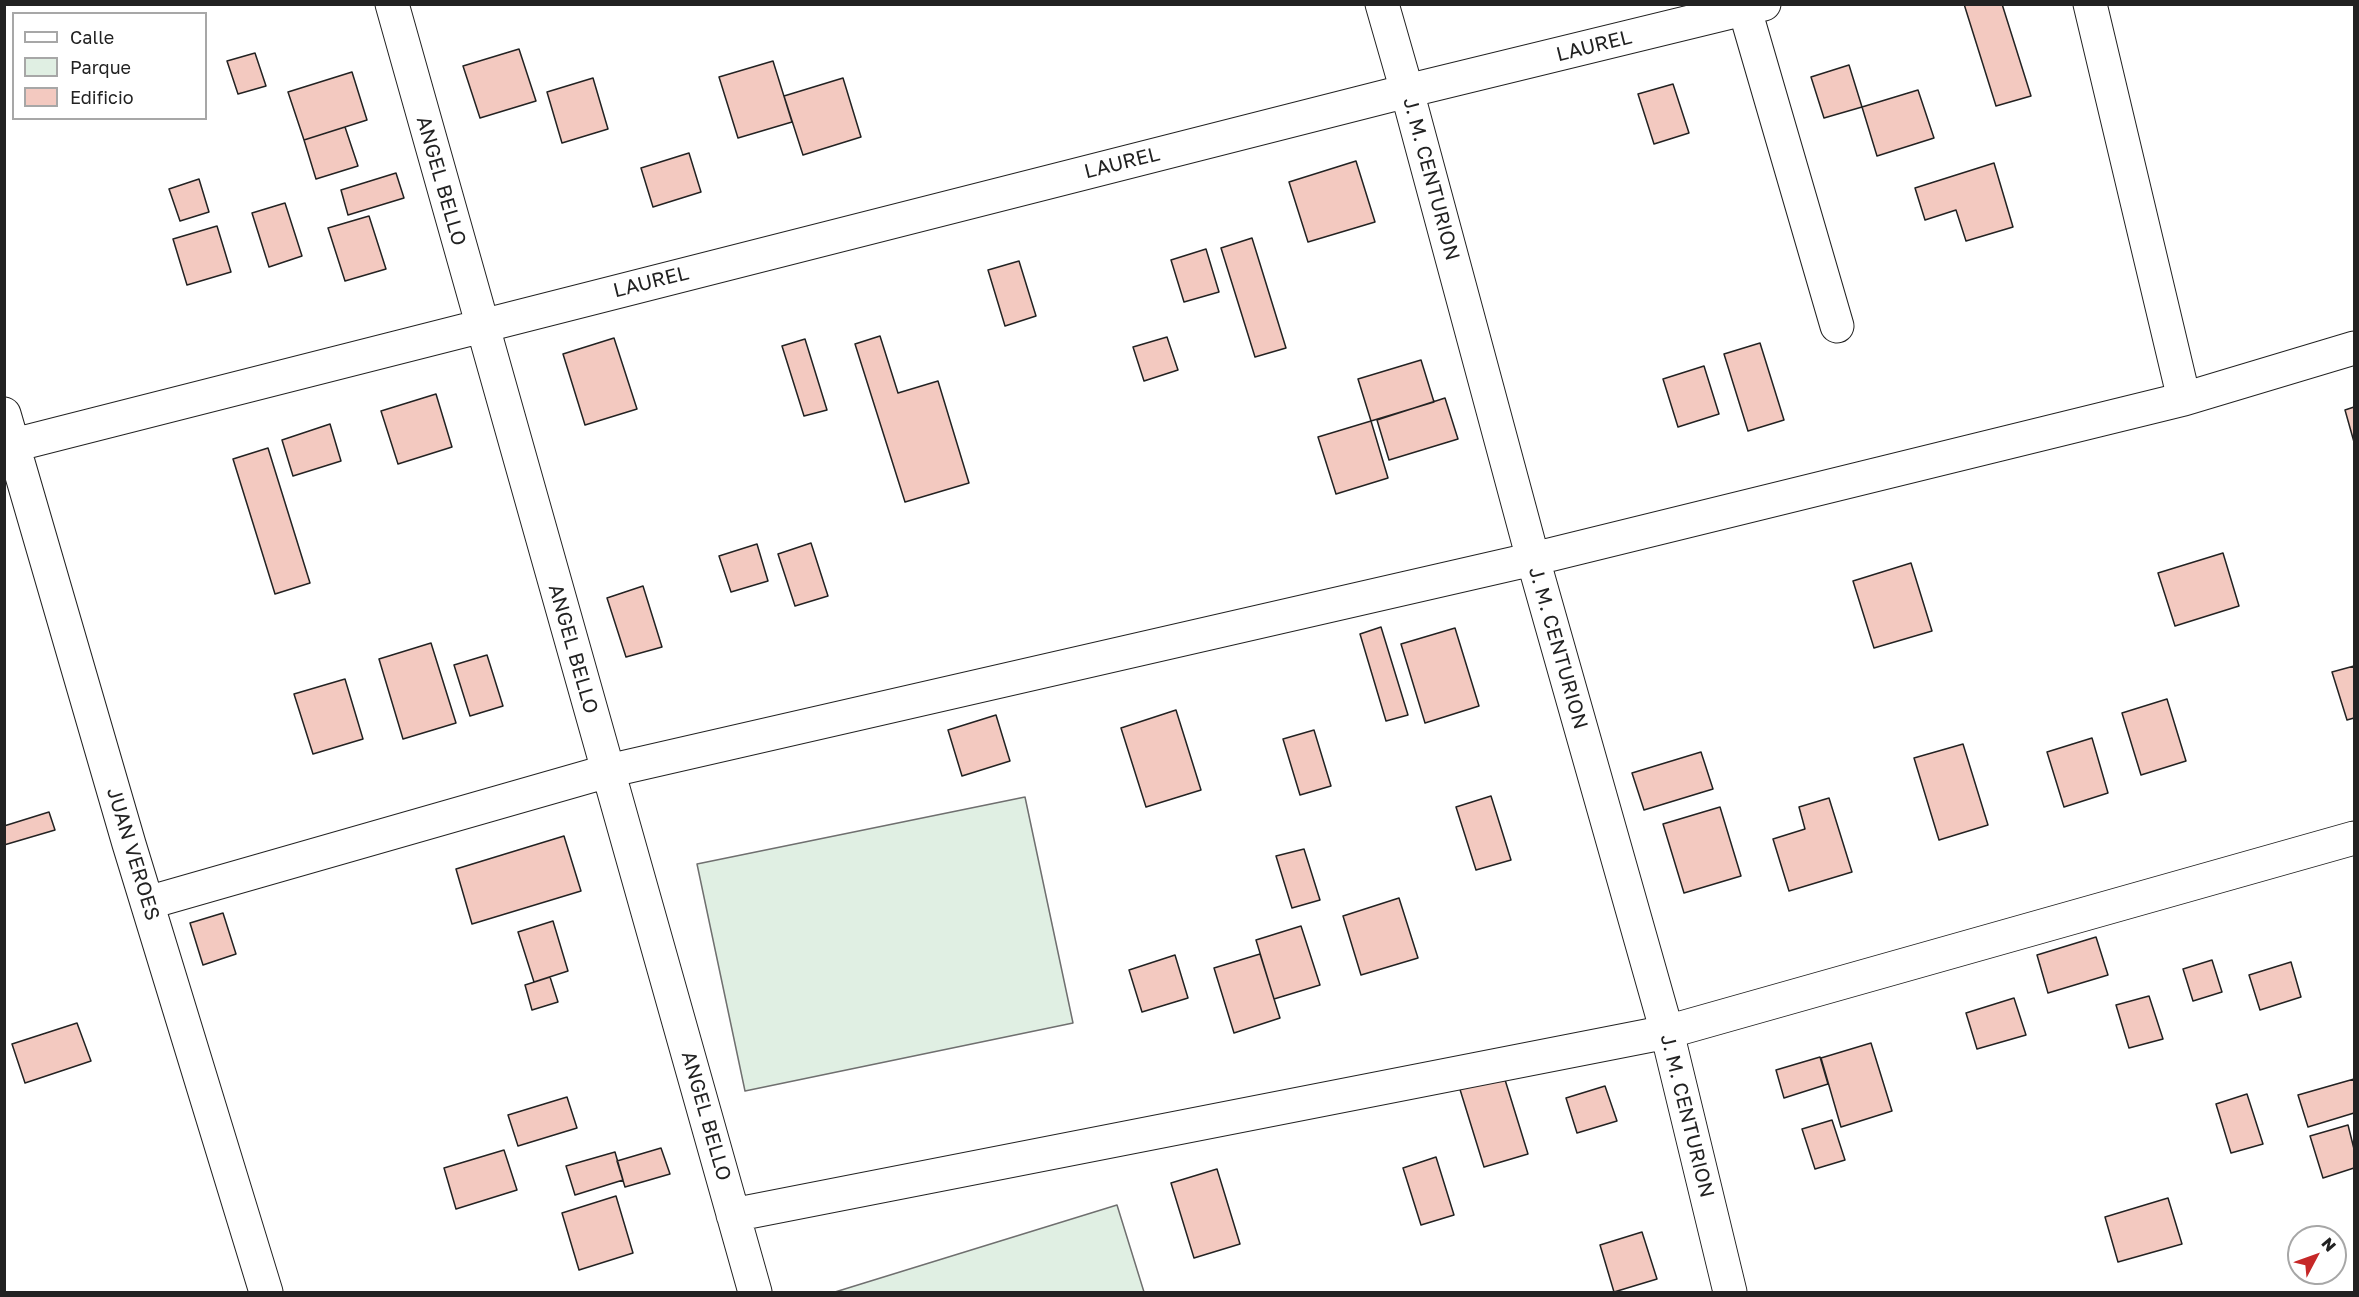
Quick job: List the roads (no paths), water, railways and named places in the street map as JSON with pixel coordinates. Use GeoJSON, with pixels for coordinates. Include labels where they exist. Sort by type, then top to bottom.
{"type":"FeatureCollection","features":[{"type":"Feature","properties":{"kind":"street","name":"ANGEL BELLO"},"geometry":{"type":"LineString","coordinates":[[392,4],[755,1293]]}},
{"type":"Feature","properties":{"kind":"street","name":"J. M. CENTURION"},"geometry":{"type":"LineString","coordinates":[[1382,4],[1533,559],[1667,1032],[1730,1293]]}},
{"type":"Feature","properties":{"kind":"street"},"geometry":{"type":"LineString","coordinates":[[2090,4],[2184,399]]}},
{"type":"Feature","properties":{"kind":"street","name":"LAUREL"},"geometry":{"type":"LineString","coordinates":[[14,445],[1407,91],[1755,7]]}},
{"type":"Feature","properties":{"kind":"street"},"geometry":{"type":"LineString","coordinates":[[1755,7],[1837,326]]}},
{"type":"Feature","properties":{"kind":"street"},"geometry":{"type":"LineString","coordinates":[[147,903],[608,771],[1533,559],[2184,399],[2355,348]]}},
{"type":"Feature","properties":{"kind":"street","name":"JUAN VEROES"},"geometry":{"type":"LineString","coordinates":[[4,414],[147,903],[266,1293]]}},
{"type":"Feature","properties":{"kind":"street"},"geometry":{"type":"LineString","coordinates":[[733,1215],[1667,1032],[2355,838]]}}]}
